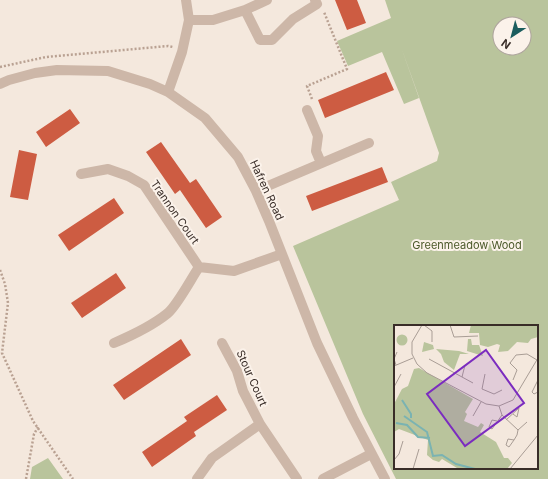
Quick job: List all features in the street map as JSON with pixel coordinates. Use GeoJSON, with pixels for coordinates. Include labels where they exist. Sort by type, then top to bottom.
{"type":"FeatureCollection","features":[{"type":"Feature","properties":{"kind":"street"},"geometry":{"type":"LineString","coordinates":[[168,92],[183,50],[188,20],[186,0]]}},
{"type":"Feature","properties":{"kind":"street"},"geometry":{"type":"LineString","coordinates":[[188,20],[213,20],[245,10],[267,0]]}},
{"type":"Feature","properties":{"kind":"street"},"geometry":{"type":"LineString","coordinates":[[245,10],[260,40],[272,40],[293,19],[316,2]]}},
{"type":"Feature","properties":{"kind":"street","name":"Hafren Road"},"geometry":{"type":"LineString","coordinates":[[0,84],[35,73],[57,70],[108,71],[150,84],[168,92],[205,118],[238,157],[256,191],[317,343],[371,454],[385,479]]}},
{"type":"Feature","properties":{"kind":"street"},"geometry":{"type":"LineString","coordinates":[[307,110],[318,136],[316,151],[321,163]]}},
{"type":"Feature","properties":{"kind":"street"},"geometry":{"type":"LineString","coordinates":[[256,191],[369,143]]}},
{"type":"Feature","properties":{"kind":"street","name":"Trannon Court"},"geometry":{"type":"LineString","coordinates":[[81,174],[108,169],[128,176],[144,185],[199,267]]}},
{"type":"Feature","properties":{"kind":"street"},"geometry":{"type":"LineString","coordinates":[[114,343],[141,331],[169,312],[199,267],[234,272],[282,254]]}},
{"type":"Feature","properties":{"kind":"street","name":"Stour Court"},"geometry":{"type":"LineString","coordinates":[[222,343],[237,371],[243,391],[260,424],[297,479]]}},
{"type":"Feature","properties":{"kind":"street","name":"Stour Court"},"geometry":{"type":"LineString","coordinates":[[197,479],[212,458],[260,424]]}},
{"type":"Feature","properties":{"kind":"street"},"geometry":{"type":"LineString","coordinates":[[323,479],[371,454]]}},
{"type":"Feature","properties":{"kind":"path"},"geometry":{"type":"LineString","coordinates":[[307,110],[313,101],[307,86],[347,69],[323,8],[316,2]]}},
{"type":"Feature","properties":{"kind":"path"},"geometry":{"type":"LineString","coordinates":[[0,67],[46,57],[168,46],[183,50]]}},
{"type":"Feature","properties":{"kind":"path"},"geometry":{"type":"LineString","coordinates":[[0,270],[5,284],[8,303],[2,353],[33,421],[73,479]]}},
{"type":"Feature","properties":{"kind":"path"},"geometry":{"type":"LineString","coordinates":[[26,479],[34,434],[38,427]]}},
{"type":"Feature","properties":{"kind":"green space","name":"Greenmeadow Wood"},"geometry":{"type":"Polygon","coordinates":[[[385,0],[548,0],[548,479],[396,479],[363,414],[293,246],[399,200],[391,182],[437,161],[439,153],[401,47],[419,98],[404,104],[382,52],[348,66],[337,41],[391,18],[385,0]]]}},
{"type":"Feature","properties":{"kind":"green space"},"geometry":{"type":"Polygon","coordinates":[[[48,458],[63,479],[30,479],[32,467],[48,458]]]}},
{"type":"Feature","properties":{"kind":"building"},"geometry":{"type":"Polygon","coordinates":[[[335,0],[357,0],[366,23],[347,30],[335,0]]]}},
{"type":"Feature","properties":{"kind":"building"},"geometry":{"type":"Polygon","coordinates":[[[386,72],[394,90],[325,118],[318,100],[386,72]]]}},
{"type":"Feature","properties":{"kind":"building"},"geometry":{"type":"Polygon","coordinates":[[[70,109],[80,123],[46,147],[36,132],[70,109]]]}},
{"type":"Feature","properties":{"kind":"building"},"geometry":{"type":"Polygon","coordinates":[[[161,142],[190,183],[196,179],[222,217],[206,228],[180,190],[175,194],[146,152],[161,142]]]}},
{"type":"Feature","properties":{"kind":"building"},"geometry":{"type":"Polygon","coordinates":[[[19,150],[37,154],[28,200],[10,197],[19,150]]]}},
{"type":"Feature","properties":{"kind":"building"},"geometry":{"type":"Polygon","coordinates":[[[382,167],[388,182],[312,211],[306,196],[382,167]]]}},
{"type":"Feature","properties":{"kind":"building"},"geometry":{"type":"Polygon","coordinates":[[[114,198],[124,213],[69,251],[58,235],[114,198]]]}},
{"type":"Feature","properties":{"kind":"building"},"geometry":{"type":"Polygon","coordinates":[[[116,273],[126,288],[82,318],[71,303],[116,273]]]}},
{"type":"Feature","properties":{"kind":"building"},"geometry":{"type":"Polygon","coordinates":[[[181,339],[191,355],[124,400],[113,385],[181,339]]]}},
{"type":"Feature","properties":{"kind":"building"},"geometry":{"type":"Polygon","coordinates":[[[217,395],[227,410],[194,432],[196,436],[152,467],[142,452],[187,421],[184,417],[217,395]]]}}]}
